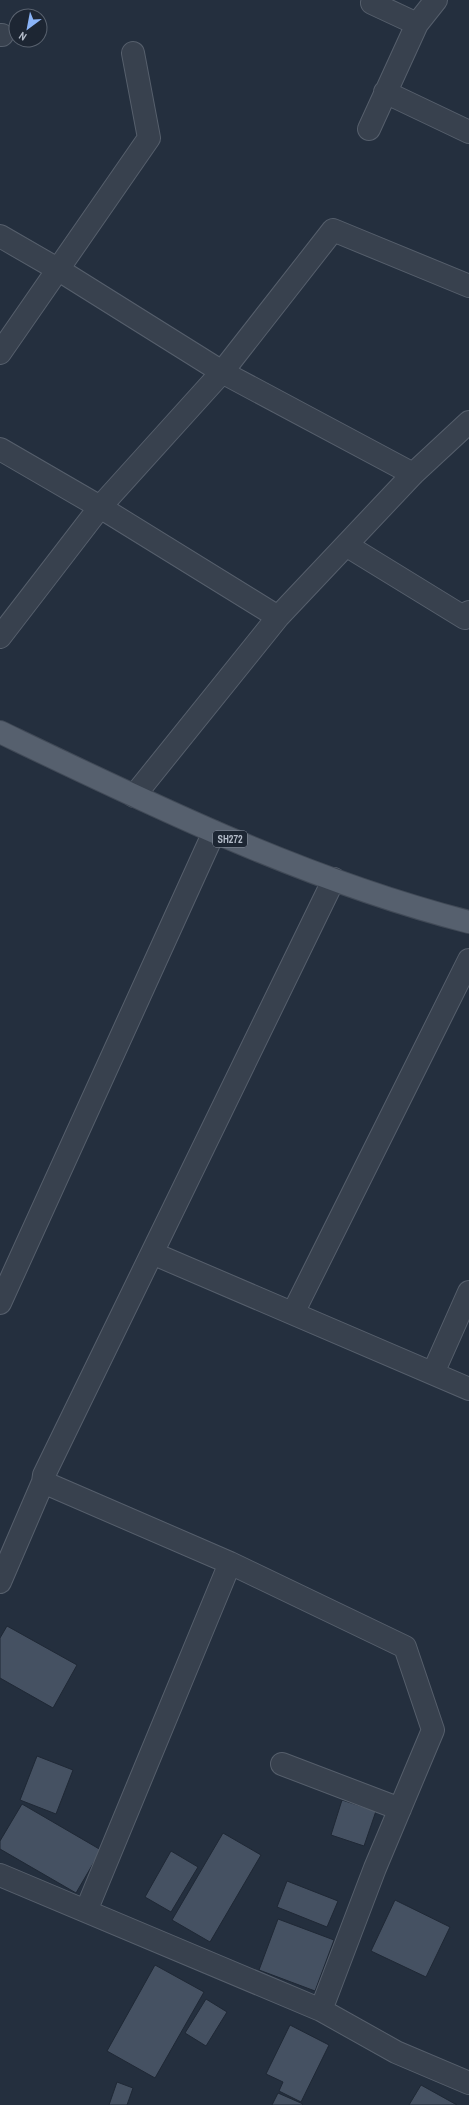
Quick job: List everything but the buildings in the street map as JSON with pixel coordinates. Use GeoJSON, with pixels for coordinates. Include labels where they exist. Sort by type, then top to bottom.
{"type":"FeatureCollection","features":[{"type":"Feature","properties":{"kind":"main road","name":"SH272"},"geometry":{"type":"LineString","coordinates":[[0,732],[134,796],[276,859],[420,909],[469,922]]}},
{"type":"Feature","properties":{"kind":"street"},"geometry":{"type":"LineString","coordinates":[[369,129],[417,24],[436,0]]}},
{"type":"Feature","properties":{"kind":"street"},"geometry":{"type":"LineString","coordinates":[[372,3],[417,24]]}},
{"type":"Feature","properties":{"kind":"street"},"geometry":{"type":"LineString","coordinates":[[0,353],[59,270],[149,138],[133,52]]}},
{"type":"Feature","properties":{"kind":"street"},"geometry":{"type":"LineString","coordinates":[[385,92],[469,132]]}},
{"type":"Feature","properties":{"kind":"street"},"geometry":{"type":"LineString","coordinates":[[0,637],[100,507],[222,372],[333,230],[469,286]]}},
{"type":"Feature","properties":{"kind":"street"},"geometry":{"type":"LineString","coordinates":[[0,236],[59,270],[222,372],[413,474]]}},
{"type":"Feature","properties":{"kind":"street"},"geometry":{"type":"LineString","coordinates":[[134,796],[278,616],[413,474],[469,422]]}},
{"type":"Feature","properties":{"kind":"street"},"geometry":{"type":"LineString","coordinates":[[0,449],[100,507],[278,616]]}},
{"type":"Feature","properties":{"kind":"street"},"geometry":{"type":"LineString","coordinates":[[346,545],[465,618],[469,612]]}},
{"type":"Feature","properties":{"kind":"street"},"geometry":{"type":"LineString","coordinates":[[0,1303],[214,832]]}},
{"type":"Feature","properties":{"kind":"street"},"geometry":{"type":"LineString","coordinates":[[0,1582],[43,1482],[44,1475],[334,879]]}},
{"type":"Feature","properties":{"kind":"street"},"geometry":{"type":"LineString","coordinates":[[292,1313],[469,960]]}},
{"type":"Feature","properties":{"kind":"street"},"geometry":{"type":"LineString","coordinates":[[152,1253],[469,1390]]}},
{"type":"Feature","properties":{"kind":"street"},"geometry":{"type":"LineString","coordinates":[[433,1374],[469,1292]]}},
{"type":"Feature","properties":{"kind":"street"},"geometry":{"type":"LineString","coordinates":[[43,1482],[230,1563],[405,1647],[433,1730],[376,1868],[321,2010]]}},
{"type":"Feature","properties":{"kind":"street"},"geometry":{"type":"LineString","coordinates":[[86,1911],[230,1563]]}},
{"type":"Feature","properties":{"kind":"street"},"geometry":{"type":"LineString","coordinates":[[282,1764],[400,1809]]}},
{"type":"Feature","properties":{"kind":"street"},"geometry":{"type":"LineString","coordinates":[[0,1875],[321,2010],[396,2052],[469,2083]]}}]}
